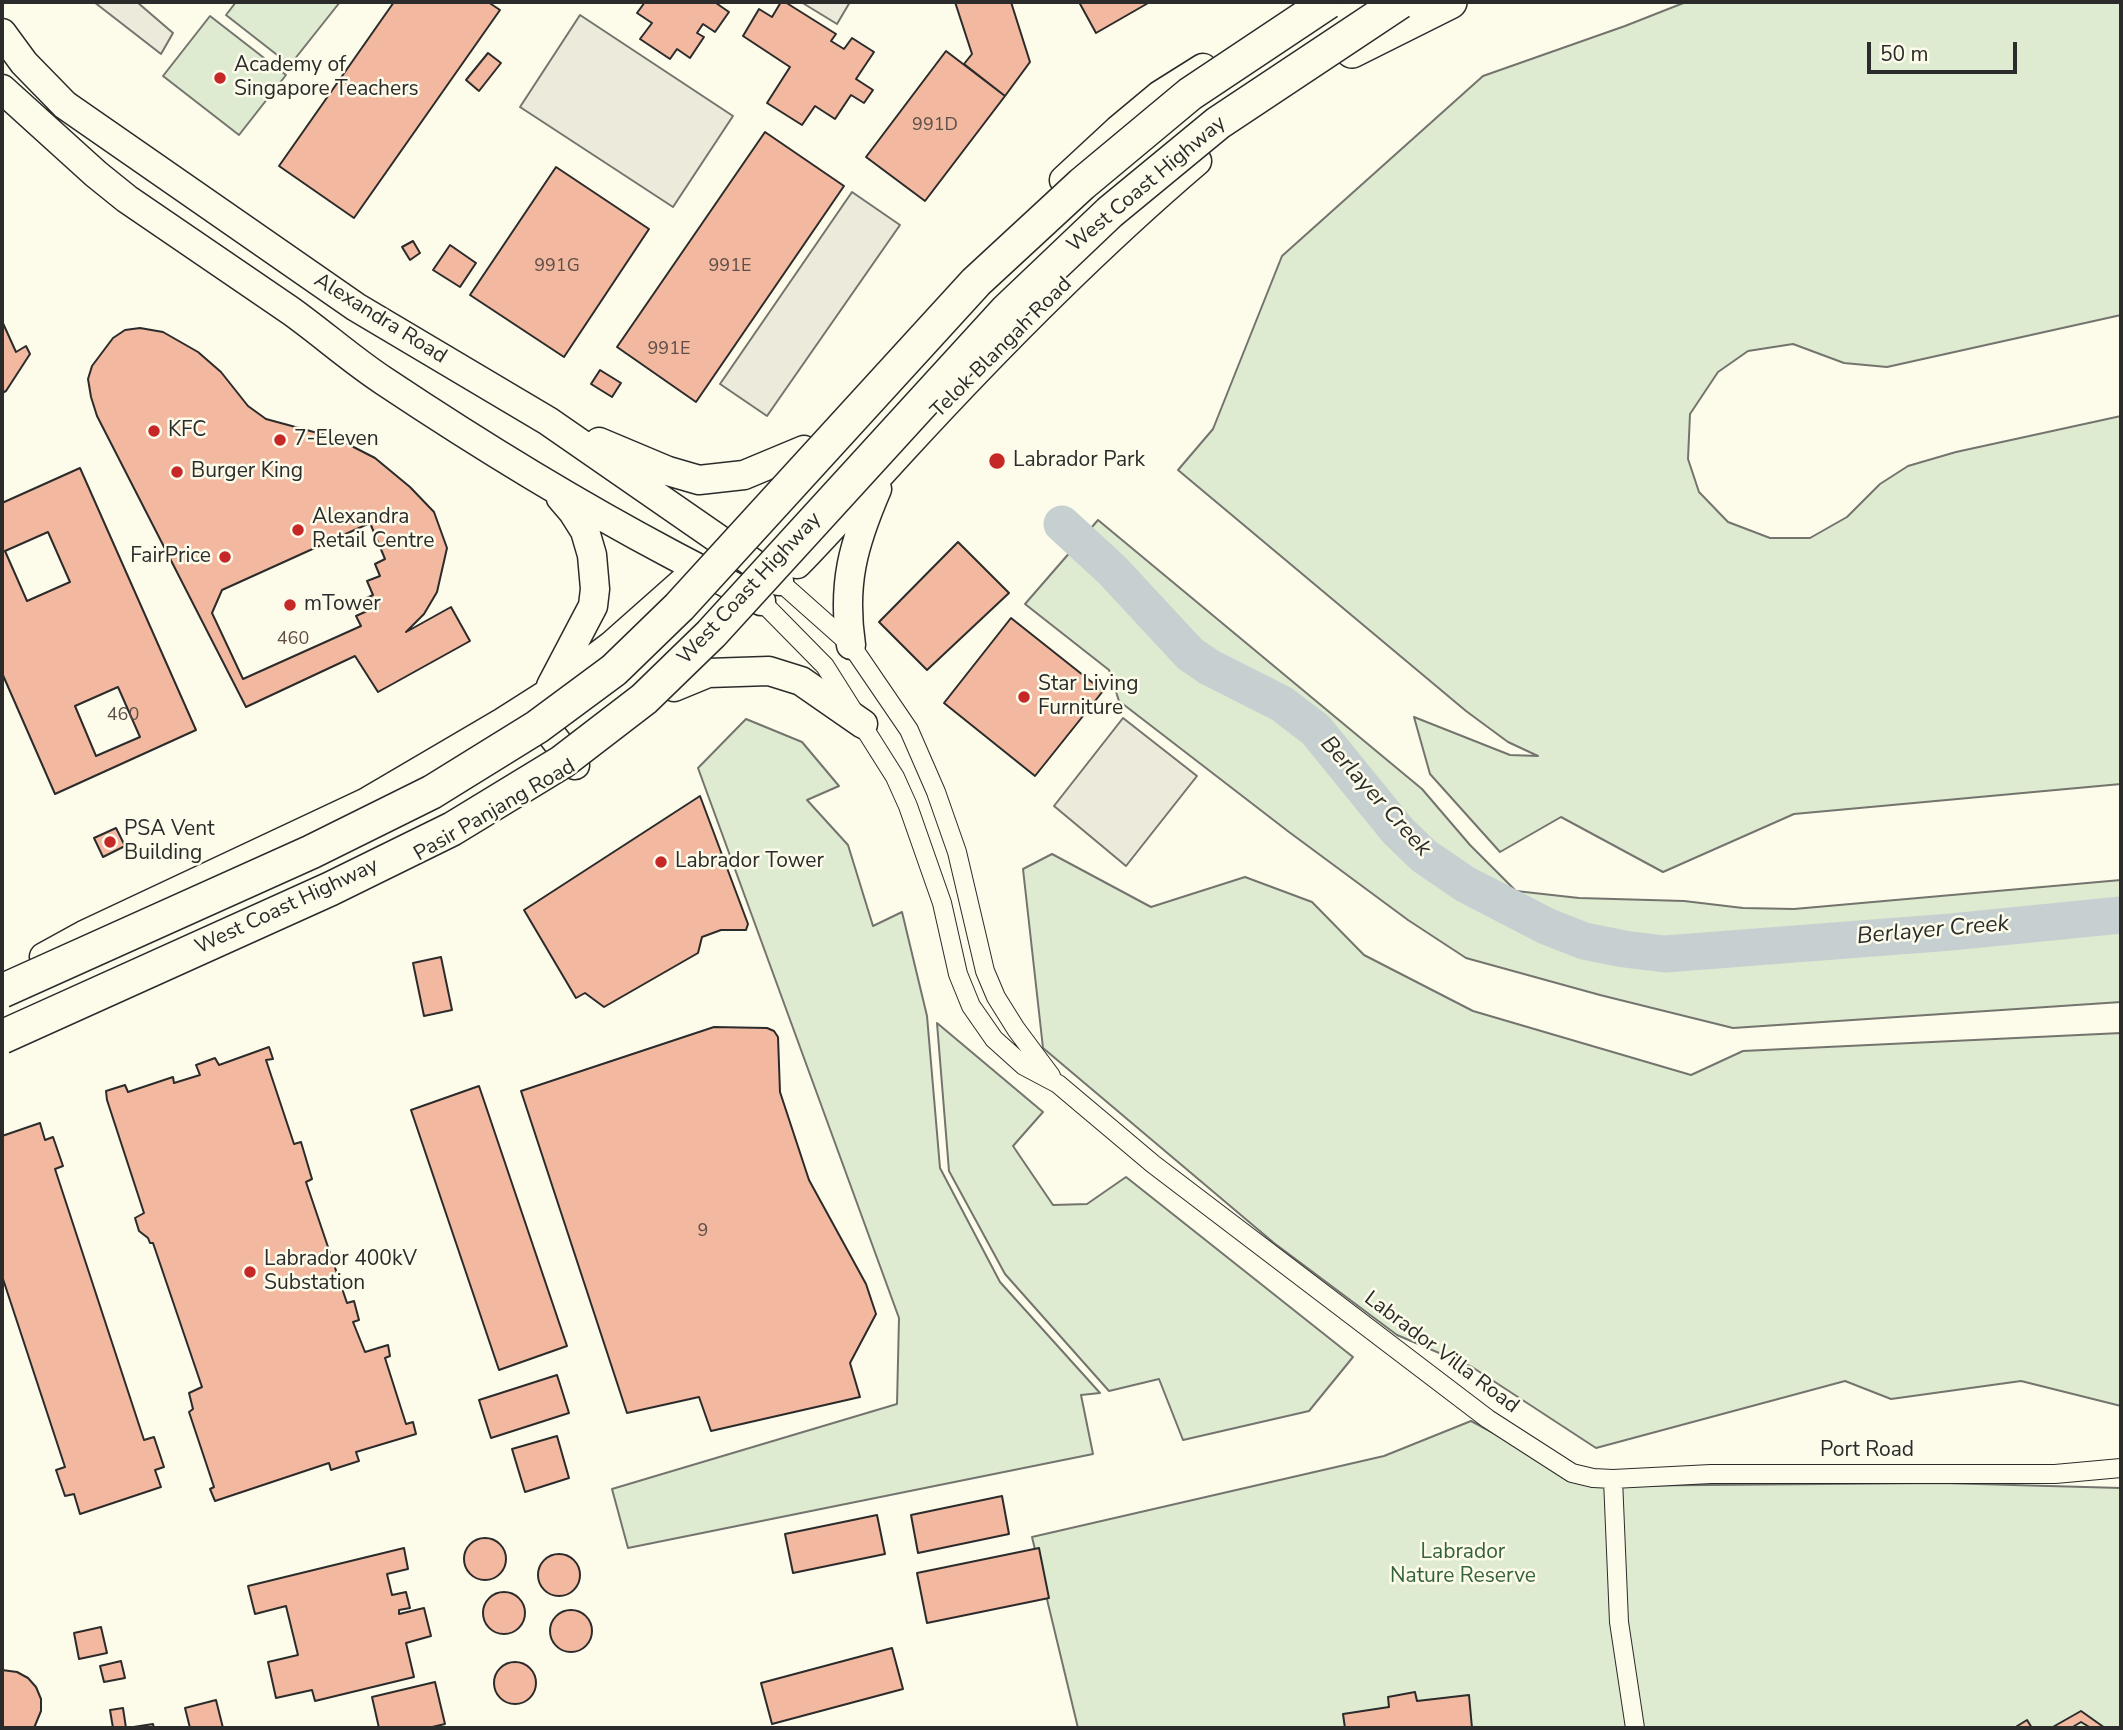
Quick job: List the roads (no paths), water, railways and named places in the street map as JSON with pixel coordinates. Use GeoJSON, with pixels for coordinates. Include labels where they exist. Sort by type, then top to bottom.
{"type":"FeatureCollection","features":[{"type":"Feature","properties":{"kind":"highway","name":"West Coast Highway"},"geometry":{"type":"LineString","coordinates":[[2,991],[311,852],[432,792],[537,727],[614,670],[679,607],[975,282],[1082,184],[1190,93],[1328,2]]}},
{"type":"Feature","properties":{"kind":"highway","name":"West Coast Highway"},"geometry":{"type":"LineString","coordinates":[[2,1037],[330,889],[452,830],[562,762],[644,699],[711,634],[1007,310],[1110,212],[1218,123],[1400,2]]}},
{"type":"Feature","properties":{"kind":"highway"},"geometry":{"type":"LineString","coordinates":[[1352,51],[1450,2]]}},
{"type":"Feature","properties":{"kind":"main road"},"geometry":{"type":"LineString","coordinates":[[2,976],[365,803],[548,694],[611,646],[699,568],[966,272],[1118,130],[1160,94],[1310,2]]}},
{"type":"Feature","properties":{"kind":"main road","name":"Telok Blangah Road"},"geometry":{"type":"LineString","coordinates":[[770,591],[1031,316],[1151,200],[1220,141],[1352,51],[1439,2]]}},
{"type":"Feature","properties":{"kind":"main road","name":"Alexandra Road"},"geometry":{"type":"LineString","coordinates":[[2,33],[24,63],[65,105],[361,310],[548,421],[723,541],[770,591]]}},
{"type":"Feature","properties":{"kind":"main road","name":"Alexandra Road"},"geometry":{"type":"LineString","coordinates":[[2,89],[127,199],[291,311],[386,382],[547,484],[673,555],[699,568],[770,591]]}},
{"type":"Feature","properties":{"kind":"main road"},"geometry":{"type":"LineString","coordinates":[[1118,130],[1120,166],[1151,200]]}},
{"type":"Feature","properties":{"kind":"main road"},"geometry":{"type":"LineString","coordinates":[[548,421],[668,471],[699,480],[744,475],[804,450]]}},
{"type":"Feature","properties":{"kind":"main road"},"geometry":{"type":"LineString","coordinates":[[851,645],[848,622],[849,566],[865,516],[885,470]]}},
{"type":"Feature","properties":{"kind":"main road"},"geometry":{"type":"LineString","coordinates":[[547,484],[573,512],[585,531],[592,555],[596,589],[593,606],[548,694]]}},
{"type":"Feature","properties":{"kind":"main road","name":"Pasir Panjang Road"},"geometry":{"type":"LineString","coordinates":[[2,1053],[94,1007],[314,910],[419,856],[564,775],[674,687],[770,591]]}},
{"type":"Feature","properties":{"kind":"main road"},"geometry":{"type":"LineString","coordinates":[[674,687],[708,673],[769,671],[801,681],[863,724]]}},
{"type":"Feature","properties":{"kind":"main road"},"geometry":{"type":"LineString","coordinates":[[503,722],[547,729],[575,765]]}},
{"type":"Feature","properties":{"kind":"street","name":"Labrador Villa Road"},"geometry":{"type":"LineString","coordinates":[[770,591],[851,645],[909,730],[936,792],[959,861],[985,971],[996,997],[1034,1055],[1058,1084],[1153,1164],[1488,1419],[1572,1473],[1613,1479]]}},
{"type":"Feature","properties":{"kind":"street","name":"Labrador Villa Road"},"geometry":{"type":"LineString","coordinates":[[770,591],[825,666],[895,777],[908,806],[942,904],[958,974],[971,1006],[994,1039],[1024,1066],[1058,1084]]}},
{"type":"Feature","properties":{"kind":"street"},"geometry":{"type":"LineString","coordinates":[[932,875],[950,889],[957,883],[959,861]]}},
{"type":"Feature","properties":{"kind":"street","name":"Port Road"},"geometry":{"type":"LineString","coordinates":[[1613,1479],[1711,1474],[2055,1474],[2121,1468]]}},
{"type":"Feature","properties":{"kind":"street"},"geometry":{"type":"LineString","coordinates":[[1613,1479],[1619,1622],[1635,1728]]}},
{"type":"Feature","properties":{"kind":"waterway","name":"Berlayer Creek"},"geometry":{"type":"LineString","coordinates":[[1062,524],[1112,570],[1190,654],[1209,667],[1282,704],[1316,730],[1398,831],[1424,856],[1465,884],[1546,926],[1584,941],[1665,954],[1951,932],[2121,915]]}},
{"type":"Feature","properties":{"kind":"place","name":"Academy of Singapore Teachers"},"geometry":{"type":"Point","coordinates":[220,78]}},
{"type":"Feature","properties":{"kind":"place","name":"KFC"},"geometry":{"type":"Point","coordinates":[154,431]}},
{"type":"Feature","properties":{"kind":"place","name":"7-Eleven"},"geometry":{"type":"Point","coordinates":[280,440]}},
{"type":"Feature","properties":{"kind":"place","name":"Labrador Park"},"geometry":{"type":"Point","coordinates":[997,461]}},
{"type":"Feature","properties":{"kind":"place","name":"Burger King"},"geometry":{"type":"Point","coordinates":[177,472]}},
{"type":"Feature","properties":{"kind":"place","name":"Alexandra Retail Centre"},"geometry":{"type":"Point","coordinates":[298,530]}},
{"type":"Feature","properties":{"kind":"place","name":"FairPrice"},"geometry":{"type":"Point","coordinates":[225,557]}},
{"type":"Feature","properties":{"kind":"place","name":"mTower"},"geometry":{"type":"Point","coordinates":[290,605]}},
{"type":"Feature","properties":{"kind":"place","name":"Star Living Furniture"},"geometry":{"type":"Point","coordinates":[1024,697]}},
{"type":"Feature","properties":{"kind":"place","name":"PSA Vent Building"},"geometry":{"type":"Point","coordinates":[110,842]}},
{"type":"Feature","properties":{"kind":"place","name":"Labrador Tower"},"geometry":{"type":"Point","coordinates":[661,862]}},
{"type":"Feature","properties":{"kind":"place","name":"Labrador 400kV Substation"},"geometry":{"type":"Point","coordinates":[250,1272]}},
{"type":"Feature","properties":{"kind":"park label","name":"Labrador Nature Reserve"},"geometry":{"type":"Point","coordinates":[1463,1565]}}]}
